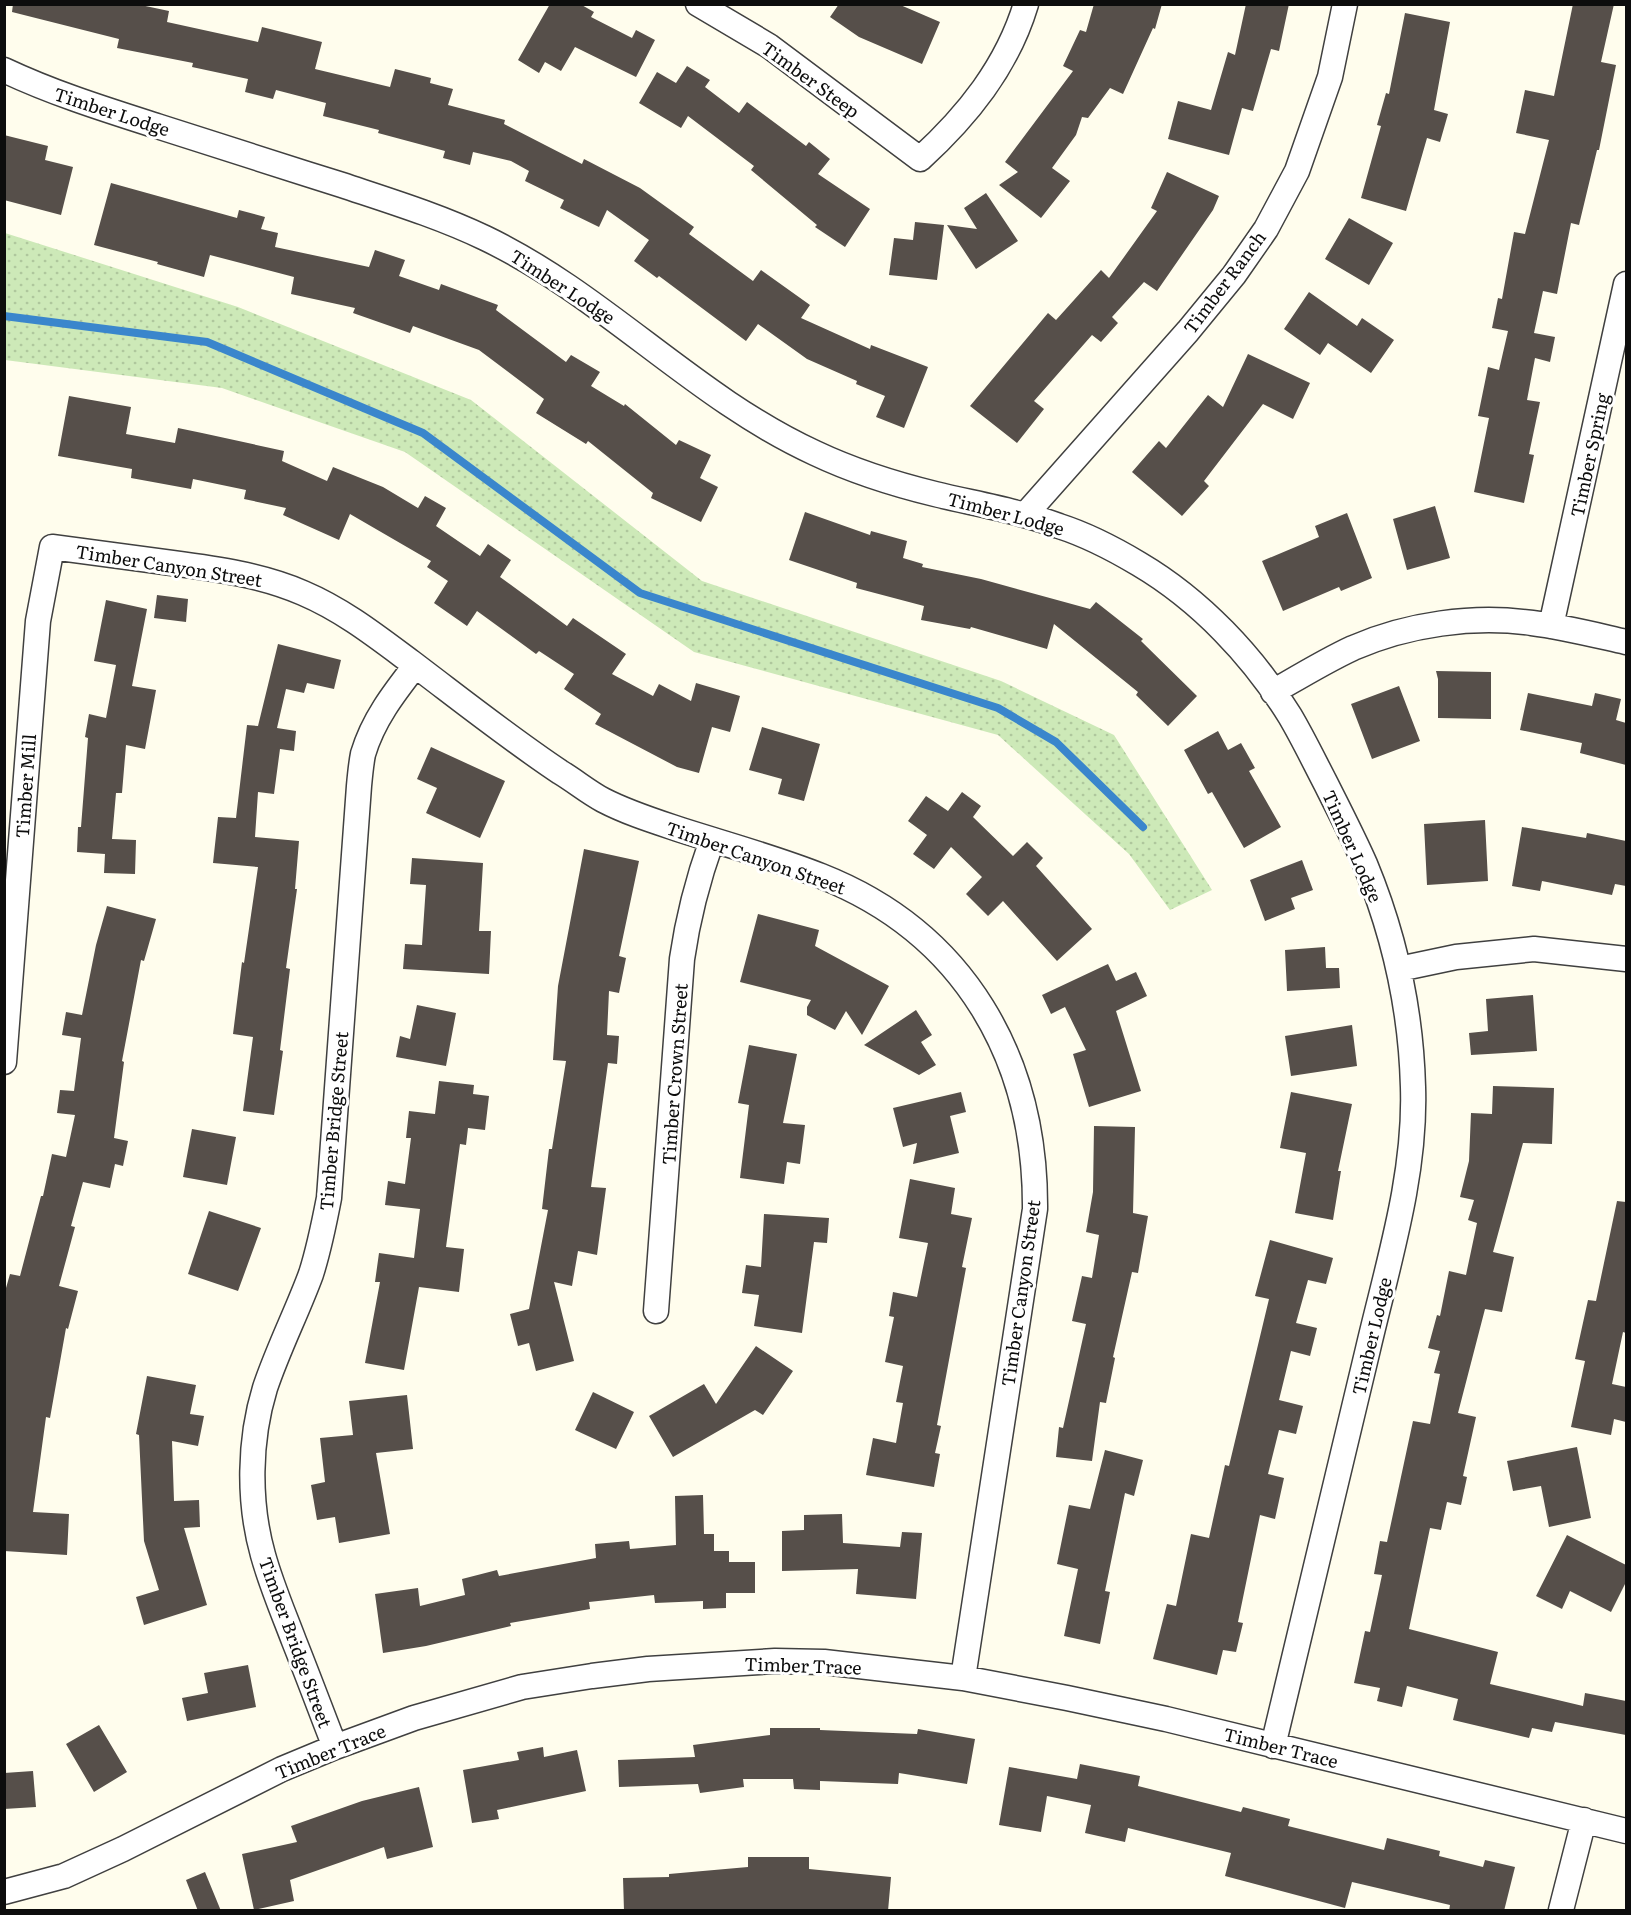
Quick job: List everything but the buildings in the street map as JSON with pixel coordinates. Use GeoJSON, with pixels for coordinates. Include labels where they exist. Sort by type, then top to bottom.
{"type":"FeatureCollection","features":[{"type":"Feature","properties":{"kind":"street","name":"Timber Steep"},"geometry":{"type":"LineString","coordinates":[[698,4],[769,46],[920,159],[950,132],[973,106],[1009,47],[1026,4]]}},
{"type":"Feature","properties":{"kind":"street","name":"Timber Ranch"},"geometry":{"type":"LineString","coordinates":[[1025,515],[1188,331],[1234,275],[1266,229],[1297,171],[1330,77],[1345,4]]}},
{"type":"Feature","properties":{"kind":"street","name":"Timber Lodge"},"geometry":{"type":"LineString","coordinates":[[4,70],[69,98],[420,211],[485,238],[547,272],[576,291],[760,424],[814,453],[871,476],[930,493],[1025,515],[1062,526],[1104,544],[1144,567],[1181,593],[1215,623],[1246,656],[1287,711],[1306,745],[1363,859],[1374,887],[1399,969],[1410,1037],[1413,1090],[1405,1192],[1273,1746]]}},
{"type":"Feature","properties":{"kind":"street","name":"Timber Spring"},"geometry":{"type":"LineString","coordinates":[[1551,626],[1626,284]]}},
{"type":"Feature","properties":{"kind":"street","name":"Timber Canyon Street"},"geometry":{"type":"LineString","coordinates":[[52,547],[228,571],[276,582],[304,593],[336,609],[365,628],[521,746],[601,799],[633,814],[821,876],[854,891],[885,909],[942,955],[980,1004],[998,1036],[1012,1069],[1031,1138],[1035,1175],[1035,1209],[963,1678]]}},
{"type":"Feature","properties":{"kind":"street","name":"Timber Mill"},"geometry":{"type":"LineString","coordinates":[[4,1062],[38,621],[52,547]]}},
{"type":"Feature","properties":{"kind":"street"},"geometry":{"type":"LineString","coordinates":[[1273,692],[1355,648],[1389,635],[1424,626],[1460,622],[1533,623],[1626,642]]}},
{"type":"Feature","properties":{"kind":"street","name":"Timber Bridge Street"},"geometry":{"type":"LineString","coordinates":[[335,1747],[272,1584],[262,1552],[253,1487],[254,1454],[265,1389],[311,1273],[322,1236],[329,1198],[363,755],[374,724],[415,666]]}},
{"type":"Feature","properties":{"kind":"street","name":"Timber Crown Street"},"geometry":{"type":"LineString","coordinates":[[656,1311],[682,959],[697,884],[712,840]]}},
{"type":"Feature","properties":{"kind":"street"},"geometry":{"type":"LineString","coordinates":[[1399,969],[1456,957],[1534,950],[1626,959]]}},
{"type":"Feature","properties":{"kind":"street","name":"Timber Trace"},"geometry":{"type":"LineString","coordinates":[[4,1892],[74,1871],[123,1849],[282,1769],[414,1718],[522,1687],[648,1669],[775,1661],[814,1662],[963,1678],[1111,1707],[1626,1831]]}},
{"type":"Feature","properties":{"kind":"street"},"geometry":{"type":"LineString","coordinates":[[1561,1911],[1584,1820]]}},
{"type":"Feature","properties":{"kind":"green space"},"geometry":{"type":"Polygon","coordinates":[[[5,233],[238,307],[471,400],[702,581],[1001,681],[1114,735],[1212,890],[1170,910],[1129,854],[998,735],[694,652],[405,452],[222,388],[5,360],[5,233]]]}},
{"type":"Feature","properties":{"kind":"waterway"},"geometry":{"type":"LineString","coordinates":[[4,316],[207,342],[423,433],[640,593],[998,708],[1056,742],[1143,827]]}}]}
